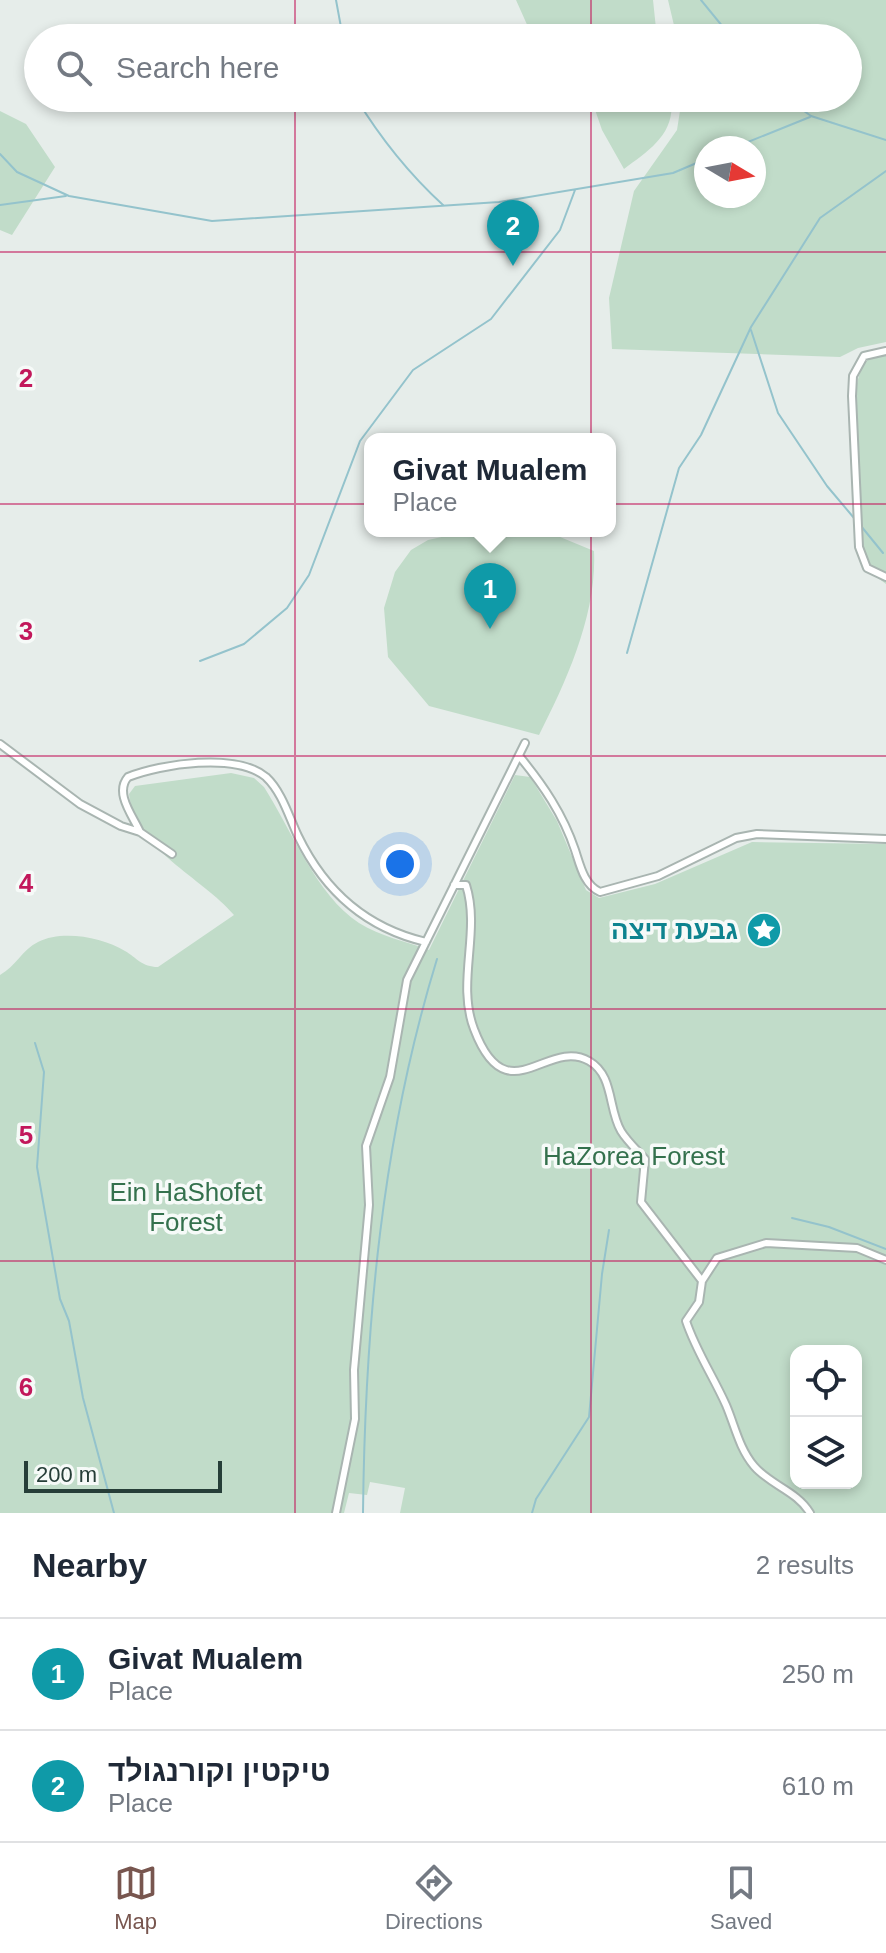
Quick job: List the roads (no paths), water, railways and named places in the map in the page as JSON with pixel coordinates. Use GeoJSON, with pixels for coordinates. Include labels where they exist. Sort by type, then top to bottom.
{"type":"FeatureCollection","features":[{"type":"Feature","properties":{"kind":"street"},"geometry":{"type":"LineString","coordinates":[[886,351],[864,356],[853,376],[852,396],[859,547],[867,568],[886,577]]}},
{"type":"Feature","properties":{"kind":"street"},"geometry":{"type":"LineString","coordinates":[[336,1513],[355,1419],[354,1370],[369,1205],[366,1146],[390,1077],[407,980],[525,743]]}},
{"type":"Feature","properties":{"kind":"street"},"geometry":{"type":"LineString","coordinates":[[0,744],[80,804],[121,826],[140,832],[172,854]]}},
{"type":"Feature","properties":{"kind":"street"},"geometry":{"type":"LineString","coordinates":[[520,757],[553,802],[568,830],[590,886],[600,892],[658,876],[736,838],[757,834],[886,839]]}},
{"type":"Feature","properties":{"kind":"street"},"geometry":{"type":"LineString","coordinates":[[140,832],[122,795],[123,783],[128,777],[202,763],[255,771],[277,791],[308,857],[358,916],[382,928],[426,942]]}},
{"type":"Feature","properties":{"kind":"street"},"geometry":{"type":"LineString","coordinates":[[454,885],[466,885],[473,907],[466,999],[488,1060],[507,1071],[532,1068],[568,1057],[588,1060],[597,1069],[604,1077],[622,1133],[645,1159],[641,1202],[702,1281]]}},
{"type":"Feature","properties":{"kind":"street"},"geometry":{"type":"LineString","coordinates":[[810,1513],[791,1493],[769,1481],[753,1466],[738,1440],[726,1405],[686,1321],[699,1302],[702,1281],[717,1258],[766,1243],[857,1248],[886,1260]]}},
{"type":"Feature","properties":{"kind":"waterway"},"geometry":{"type":"LineString","coordinates":[[336,0],[340,24]]}},
{"type":"Feature","properties":{"kind":"waterway"},"geometry":{"type":"LineString","coordinates":[[701,0],[721,24]]}},
{"type":"Feature","properties":{"kind":"waterway"},"geometry":{"type":"LineString","coordinates":[[365,112],[395,154],[443,205]]}},
{"type":"Feature","properties":{"kind":"waterway"},"geometry":{"type":"LineString","coordinates":[[805,112],[886,140]]}},
{"type":"Feature","properties":{"kind":"waterway"},"geometry":{"type":"LineString","coordinates":[[763,136],[810,117]]}},
{"type":"Feature","properties":{"kind":"waterway"},"geometry":{"type":"LineString","coordinates":[[0,154],[17,172],[69,196],[212,221],[499,202],[673,173],[694,164]]}},
{"type":"Feature","properties":{"kind":"waterway"},"geometry":{"type":"LineString","coordinates":[[627,653],[679,468],[701,435],[751,327],[820,218],[886,171]]}},
{"type":"Feature","properties":{"kind":"waterway"},"geometry":{"type":"LineString","coordinates":[[366,433],[413,370],[491,319],[560,230],[575,190]]}},
{"type":"Feature","properties":{"kind":"waterway"},"geometry":{"type":"LineString","coordinates":[[0,205],[66,196]]}},
{"type":"Feature","properties":{"kind":"waterway"},"geometry":{"type":"LineString","coordinates":[[751,330],[778,413],[827,486],[854,518]]}},
{"type":"Feature","properties":{"kind":"waterway"},"geometry":{"type":"LineString","coordinates":[[200,661],[244,644],[287,608],[309,575],[364,436]]}},
{"type":"Feature","properties":{"kind":"waterway"},"geometry":{"type":"LineString","coordinates":[[861,526],[883,553]]}},
{"type":"Feature","properties":{"kind":"waterway"},"geometry":{"type":"LineString","coordinates":[[363,1513],[368,1372],[380,1233],[403,1095],[437,959]]}},
{"type":"Feature","properties":{"kind":"waterway"},"geometry":{"type":"LineString","coordinates":[[35,1043],[44,1072],[37,1167],[60,1299],[69,1321],[83,1398],[114,1513]]}},
{"type":"Feature","properties":{"kind":"waterway"},"geometry":{"type":"LineString","coordinates":[[792,1218],[829,1227],[886,1249]]}},
{"type":"Feature","properties":{"kind":"waterway"},"geometry":{"type":"LineString","coordinates":[[532,1513],[536,1499],[589,1417],[609,1230]]}},
{"type":"Feature","properties":{"kind":"place","name":"טיקטין וקורנגולד"},"geometry":{"type":"Point","coordinates":[513,266]}},
{"type":"Feature","properties":{"kind":"place","name":"Givat Mualem"},"geometry":{"type":"Point","coordinates":[490,629]}},
{"type":"Feature","properties":{"kind":"place","name":"גבעת דיצה"},"geometry":{"type":"Point","coordinates":[764,930]}},
{"type":"Feature","properties":{"kind":"park label","name":"HaZorea Forest"},"geometry":{"type":"Point","coordinates":[634,1156]}},
{"type":"Feature","properties":{"kind":"park label","name":"Ein HaShofet Forest"},"geometry":{"type":"Point","coordinates":[186,1207]}}]}
